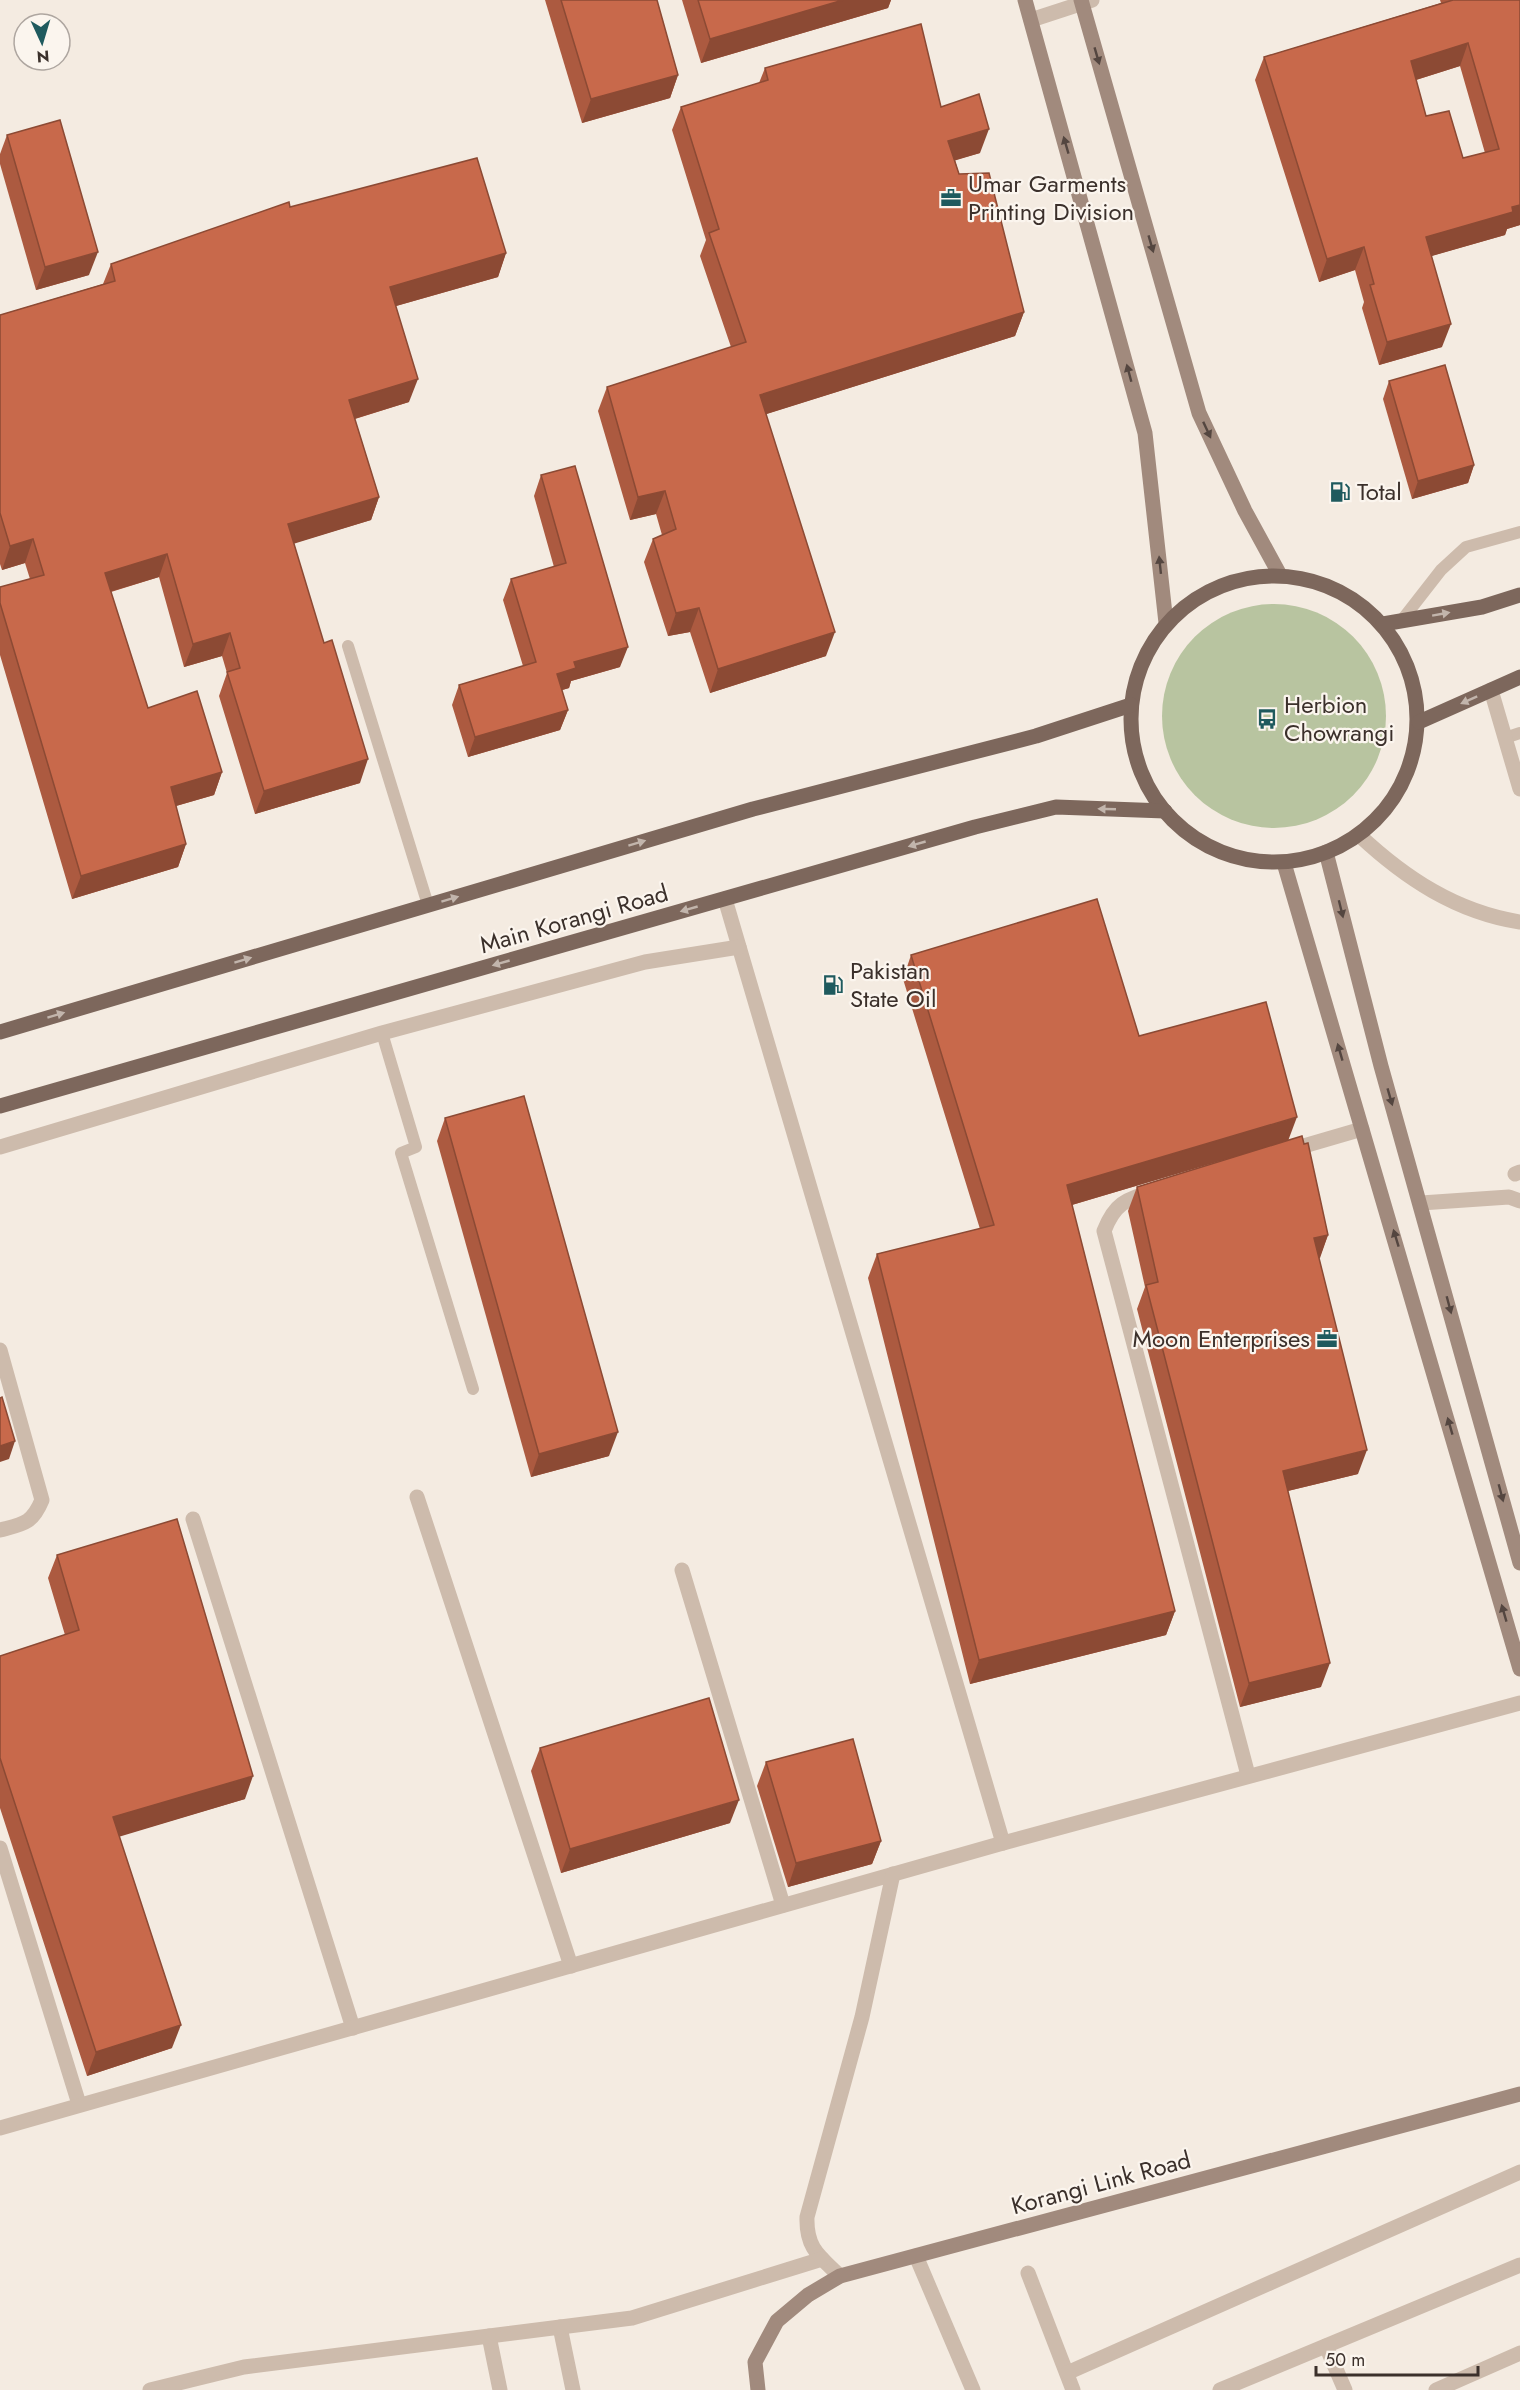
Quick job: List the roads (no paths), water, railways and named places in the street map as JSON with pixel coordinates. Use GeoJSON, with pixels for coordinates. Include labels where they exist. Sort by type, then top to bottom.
{"type":"FeatureCollection","features":[{"type":"Feature","properties":{"kind":"main road"},"geometry":{"type":"LineString","coordinates":[[1025,0],[1145,433],[1166,623]]}},
{"type":"Feature","properties":{"kind":"main road"},"geometry":{"type":"LineString","coordinates":[[1085,1],[1199,413],[1245,511],[1280,574]]}},
{"type":"Feature","properties":{"kind":"main road"},"geometry":{"type":"LineString","coordinates":[[1280,574],[1336,588],[1383,624],[1410,669],[1419,722],[1409,770],[1384,811],[1359,835],[1326,852],[1284,863],[1226,853],[1193,836],[1165,811],[1149,788],[1137,761],[1131,734],[1131,705],[1137,675],[1166,623],[1218,586],[1280,574]]}},
{"type":"Feature","properties":{"kind":"main road"},"geometry":{"type":"LineString","coordinates":[[1383,624],[1482,607],[1520,595]]}},
{"type":"Feature","properties":{"kind":"main road"},"geometry":{"type":"LineString","coordinates":[[1419,722],[1520,677]]}},
{"type":"Feature","properties":{"kind":"main road"},"geometry":{"type":"LineString","coordinates":[[0,1032],[753,809],[1036,736],[1131,705]]}},
{"type":"Feature","properties":{"kind":"main road","name":"Main Korangi Road"},"geometry":{"type":"LineString","coordinates":[[0,1106],[975,827],[1056,807],[1165,811]]}},
{"type":"Feature","properties":{"kind":"main road"},"geometry":{"type":"LineString","coordinates":[[1326,852],[1381,1066],[1520,1563]]}},
{"type":"Feature","properties":{"kind":"main road"},"geometry":{"type":"LineString","coordinates":[[1284,863],[1520,1669]]}},
{"type":"Feature","properties":{"kind":"main road","name":"Korangi Link Road"},"geometry":{"type":"LineString","coordinates":[[758,2390],[755,2362],[777,2321],[808,2295],[840,2276],[1520,2094]]}},
{"type":"Feature","properties":{"kind":"street"},"geometry":{"type":"LineString","coordinates":[[1031,20],[1085,1]]}},
{"type":"Feature","properties":{"kind":"street"},"geometry":{"type":"LineString","coordinates":[[1491,690],[1520,789]]}},
{"type":"Feature","properties":{"kind":"street"},"geometry":{"type":"LineString","coordinates":[[1359,835],[1392,866],[1448,901],[1520,922]]}},
{"type":"Feature","properties":{"kind":"street"},"geometry":{"type":"LineString","coordinates":[[725,899],[1003,1843]]}},
{"type":"Feature","properties":{"kind":"street"},"geometry":{"type":"LineString","coordinates":[[0,1147],[382,1033],[645,962],[739,947]]}},
{"type":"Feature","properties":{"kind":"street"},"geometry":{"type":"LineString","coordinates":[[1272,1156],[1362,1129]]}},
{"type":"Feature","properties":{"kind":"street"},"geometry":{"type":"LineString","coordinates":[[1170,1186],[1125,1200],[1111,1213],[1104,1231],[1248,1775]]}},
{"type":"Feature","properties":{"kind":"street"},"geometry":{"type":"LineString","coordinates":[[1421,1203],[1509,1197],[1520,1201]]}},
{"type":"Feature","properties":{"kind":"street"},"geometry":{"type":"LineString","coordinates":[[0,1350],[42,1500],[35,1517],[23,1524],[0,1530]]}},
{"type":"Feature","properties":{"kind":"street"},"geometry":{"type":"LineString","coordinates":[[417,1497],[571,1966]]}},
{"type":"Feature","properties":{"kind":"street"},"geometry":{"type":"LineString","coordinates":[[192,1520],[353,2028]]}},
{"type":"Feature","properties":{"kind":"street"},"geometry":{"type":"LineString","coordinates":[[682,1570],[783,1905]]}},
{"type":"Feature","properties":{"kind":"street"},"geometry":{"type":"LineString","coordinates":[[0,2128],[892,1874],[1248,1775],[1520,1703]]}},
{"type":"Feature","properties":{"kind":"street"},"geometry":{"type":"LineString","coordinates":[[0,1848],[79,2104]]}},
{"type":"Feature","properties":{"kind":"street"},"geometry":{"type":"LineString","coordinates":[[840,2276],[813,2251],[807,2234],[807,2217],[862,2017],[892,1874]]}},
{"type":"Feature","properties":{"kind":"street"},"geometry":{"type":"LineString","coordinates":[[1067,2373],[1520,2172]]}},
{"type":"Feature","properties":{"kind":"street"},"geometry":{"type":"LineString","coordinates":[[916,2256],[973,2390]]}},
{"type":"Feature","properties":{"kind":"street"},"geometry":{"type":"LineString","coordinates":[[152,2390],[244,2367],[632,2318],[822,2259]]}},
{"type":"Feature","properties":{"kind":"street"},"geometry":{"type":"LineString","coordinates":[[1220,2390],[1520,2265]]}},
{"type":"Feature","properties":{"kind":"street"},"geometry":{"type":"LineString","coordinates":[[1028,2273],[1073,2390]]}},
{"type":"Feature","properties":{"kind":"street"},"geometry":{"type":"LineString","coordinates":[[560,2327],[573,2390]]}},
{"type":"Feature","properties":{"kind":"street"},"geometry":{"type":"LineString","coordinates":[[489,2336],[500,2390]]}},
{"type":"Feature","properties":{"kind":"street"},"geometry":{"type":"LineString","coordinates":[[1326,2346],[1345,2390]]}},
{"type":"Feature","properties":{"kind":"street"},"geometry":{"type":"LineString","coordinates":[[1438,2390],[1518,2358]]}},
{"type":"Feature","properties":{"kind":"lane"},"geometry":{"type":"LineString","coordinates":[[1402,621],[1441,570],[1466,547],[1520,532]]}},
{"type":"Feature","properties":{"kind":"lane"},"geometry":{"type":"LineString","coordinates":[[348,646],[428,905]]}},
{"type":"Feature","properties":{"kind":"lane"},"geometry":{"type":"LineString","coordinates":[[1505,738],[1520,733]]}},
{"type":"Feature","properties":{"kind":"lane"},"geometry":{"type":"LineString","coordinates":[[382,1033],[416,1147],[401,1152],[473,1389]]}},
{"type":"Feature","properties":{"kind":"place","name":"Umar Garments Printing Division"},"geometry":{"type":"Point","coordinates":[951,198]}},
{"type":"Feature","properties":{"kind":"place","name":"Total"},"geometry":{"type":"Point","coordinates":[1340,492]}},
{"type":"Feature","properties":{"kind":"place","name":"Herbion Chowrangi"},"geometry":{"type":"Point","coordinates":[1267,719]}},
{"type":"Feature","properties":{"kind":"place","name":"Pakistan State Oil"},"geometry":{"type":"Point","coordinates":[833,985]}},
{"type":"Feature","properties":{"kind":"place","name":"Moon Enterprises"},"geometry":{"type":"Point","coordinates":[1327,1339]}}]}
